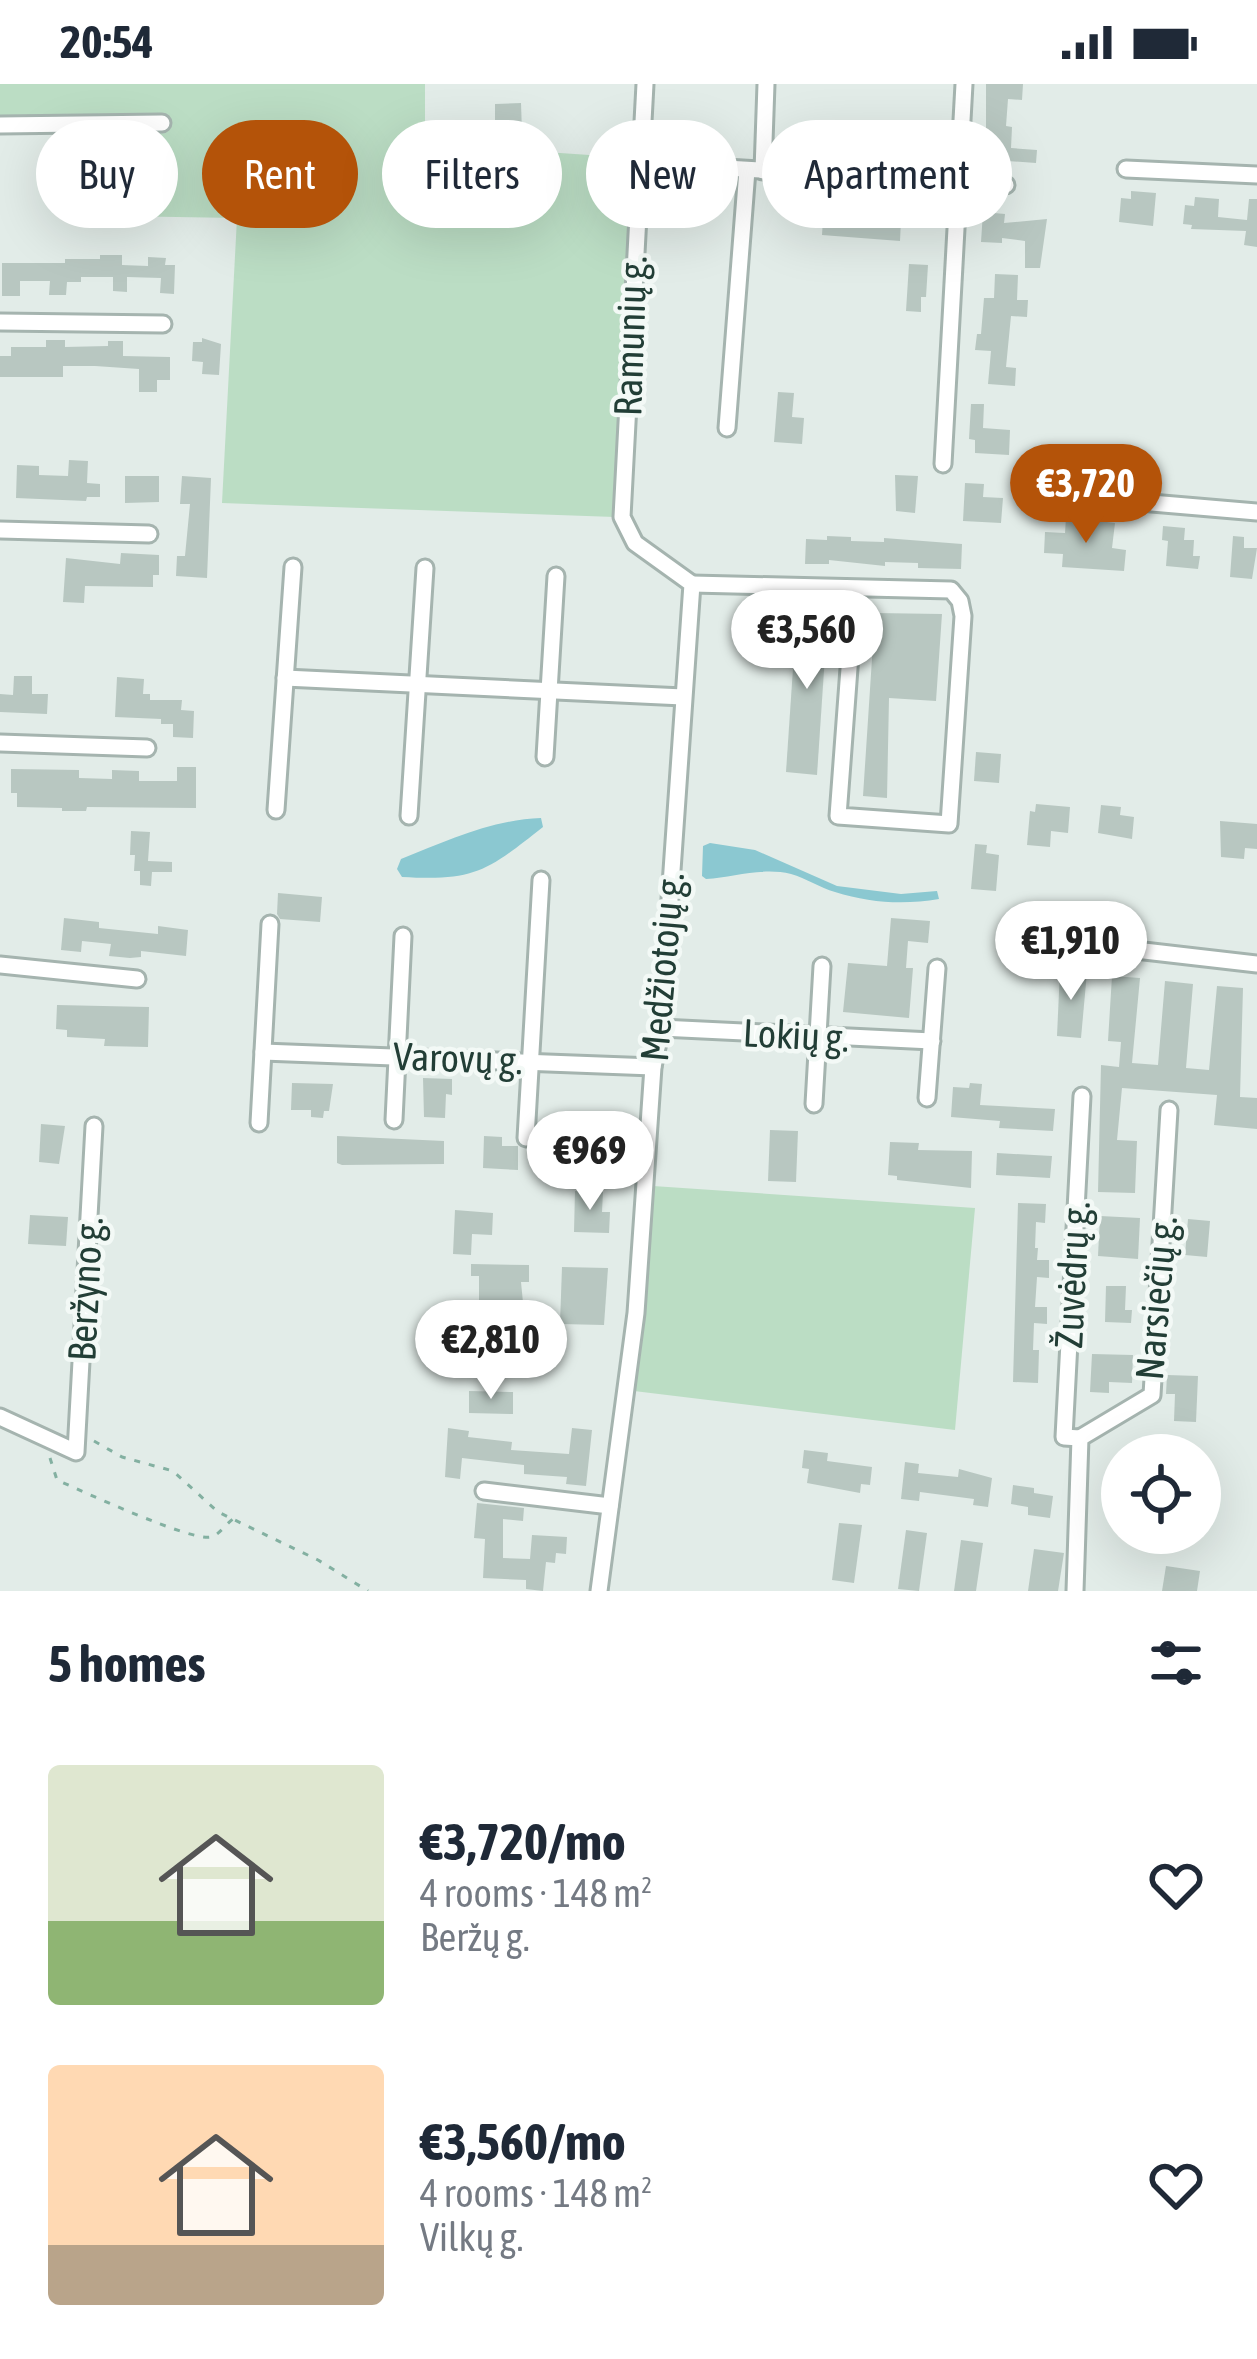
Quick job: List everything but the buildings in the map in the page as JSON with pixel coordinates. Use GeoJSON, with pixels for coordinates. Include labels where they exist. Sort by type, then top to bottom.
{"type":"FeatureCollection","features":[{"type":"Feature","properties":{"kind":"street","name":"Ramunių g."},"geometry":{"type":"LineString","coordinates":[[644,120],[645,84]]}},
{"type":"Feature","properties":{"kind":"street"},"geometry":{"type":"LineString","coordinates":[[727,428],[766,84]]}},
{"type":"Feature","properties":{"kind":"street"},"geometry":{"type":"LineString","coordinates":[[963,120],[964,84]]}},
{"type":"Feature","properties":{"kind":"street"},"geometry":{"type":"LineString","coordinates":[[0,124],[36,124]]}},
{"type":"Feature","properties":{"kind":"street"},"geometry":{"type":"LineString","coordinates":[[738,168],[762,170]]}},
{"type":"Feature","properties":{"kind":"street"},"geometry":{"type":"LineString","coordinates":[[1126,169],[1257,175]]}},
{"type":"Feature","properties":{"kind":"street","name":"Ramunių g."},"geometry":{"type":"LineString","coordinates":[[635,228],[622,517],[635,543],[692,584]]}},
{"type":"Feature","properties":{"kind":"street"},"geometry":{"type":"LineString","coordinates":[[943,464],[957,228]]}},
{"type":"Feature","properties":{"kind":"street"},"geometry":{"type":"LineString","coordinates":[[0,322],[163,324]]}},
{"type":"Feature","properties":{"kind":"street"},"geometry":{"type":"LineString","coordinates":[[1081,497],[1257,512]]}},
{"type":"Feature","properties":{"kind":"street"},"geometry":{"type":"LineString","coordinates":[[0,530],[148,534]]}},
{"type":"Feature","properties":{"kind":"street"},"geometry":{"type":"LineString","coordinates":[[276,810],[293,567]]}},
{"type":"Feature","properties":{"kind":"street"},"geometry":{"type":"LineString","coordinates":[[409,816],[424,568]]}},
{"type":"Feature","properties":{"kind":"street"},"geometry":{"type":"LineString","coordinates":[[545,757],[556,576]]}},
{"type":"Feature","properties":{"kind":"street"},"geometry":{"type":"LineString","coordinates":[[692,584],[951,590],[963,616],[949,824],[838,816],[855,588]]}},
{"type":"Feature","properties":{"kind":"street","name":"Medžiotojų g."},"geometry":{"type":"LineString","coordinates":[[599,1591],[635,1312],[653,1066],[661,1028],[692,584]]}},
{"type":"Feature","properties":{"kind":"street"},"geometry":{"type":"LineString","coordinates":[[285,678],[683,697]]}},
{"type":"Feature","properties":{"kind":"street"},"geometry":{"type":"LineString","coordinates":[[0,743],[147,748]]}},
{"type":"Feature","properties":{"kind":"street"},"geometry":{"type":"LineString","coordinates":[[526,1138],[541,880]]}},
{"type":"Feature","properties":{"kind":"street"},"geometry":{"type":"LineString","coordinates":[[259,1123],[270,924]]}},
{"type":"Feature","properties":{"kind":"street"},"geometry":{"type":"LineString","coordinates":[[394,1120],[403,936]]}},
{"type":"Feature","properties":{"kind":"street"},"geometry":{"type":"LineString","coordinates":[[1022,937],[1257,964]]}},
{"type":"Feature","properties":{"kind":"street"},"geometry":{"type":"LineString","coordinates":[[0,965],[137,979]]}},
{"type":"Feature","properties":{"kind":"street"},"geometry":{"type":"LineString","coordinates":[[814,1104],[821,966]]}},
{"type":"Feature","properties":{"kind":"street"},"geometry":{"type":"LineString","coordinates":[[927,1098],[938,968]]}},
{"type":"Feature","properties":{"kind":"street","name":"Lokių g."},"geometry":{"type":"LineString","coordinates":[[661,1028],[932,1041]]}},
{"type":"Feature","properties":{"kind":"street","name":"Varovų g."},"geometry":{"type":"LineString","coordinates":[[263,1052],[653,1066]]}},
{"type":"Feature","properties":{"kind":"street","name":"Žuvėdrų g."},"geometry":{"type":"LineString","coordinates":[[1080,1438],[1064,1437],[1082,1096]]}},
{"type":"Feature","properties":{"kind":"street","name":"Narsiečių g."},"geometry":{"type":"LineString","coordinates":[[1080,1438],[1152,1395],[1169,1110]]}},
{"type":"Feature","properties":{"kind":"street","name":"Beržyno g."},"geometry":{"type":"LineString","coordinates":[[76,1444],[94,1126]]}},
{"type":"Feature","properties":{"kind":"street"},"geometry":{"type":"LineString","coordinates":[[0,1417],[48,1439],[76,1444]]}},
{"type":"Feature","properties":{"kind":"street"},"geometry":{"type":"LineString","coordinates":[[1075,1591],[1080,1438]]}},
{"type":"Feature","properties":{"kind":"street"},"geometry":{"type":"LineString","coordinates":[[484,1491],[610,1506]]}},
{"type":"Feature","properties":{"kind":"path"},"geometry":{"type":"LineString","coordinates":[[48,1439],[57,1480],[208,1538],[233,1519]]}},
{"type":"Feature","properties":{"kind":"path"},"geometry":{"type":"LineString","coordinates":[[76,1444],[99,1443],[122,1457],[172,1471],[218,1512],[318,1560],[368,1591]]}},
{"type":"Feature","properties":{"kind":"green space"},"geometry":{"type":"Polygon","coordinates":[[[0,84],[425,84],[425,120],[382,120],[382,228],[562,228],[562,153],[586,155],[586,228],[630,228],[615,517],[222,503],[236,228],[358,228],[358,120],[202,120],[202,217],[178,217],[178,120],[0,116],[0,84]]]}},
{"type":"Feature","properties":{"kind":"green space"},"geometry":{"type":"Polygon","coordinates":[[[653,1186],[975,1208],[955,1430],[634,1391],[653,1186]]]}},
{"type":"Feature","properties":{"kind":"water"},"geometry":{"type":"Polygon","coordinates":[[[541,818],[543,827],[507,854],[464,875],[402,877],[397,869],[401,859],[469,832],[541,818]]]}},
{"type":"Feature","properties":{"kind":"water"},"geometry":{"type":"Polygon","coordinates":[[[703,846],[755,850],[837,886],[901,894],[937,891],[939,899],[861,899],[780,872],[706,879],[702,876],[703,846]]]}}]}
